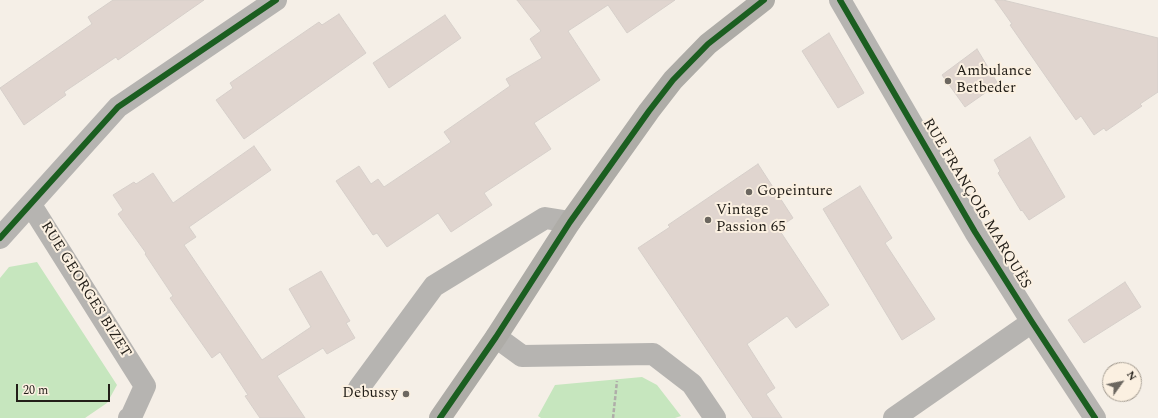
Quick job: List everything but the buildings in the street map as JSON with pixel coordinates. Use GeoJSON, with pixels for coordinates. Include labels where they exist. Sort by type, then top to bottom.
{"type":"FeatureCollection","features":[{"type":"Feature","properties":{"kind":"main road"},"geometry":{"type":"LineString","coordinates":[[440,418],[496,337],[570,222],[649,111],[673,80],[708,44],[764,0]]}},
{"type":"Feature","properties":{"kind":"street","name":"RUE FRANÇOIS MARQUÈS"},"geometry":{"type":"LineString","coordinates":[[840,0],[975,232],[1095,418]]}},
{"type":"Feature","properties":{"kind":"street"},"geometry":{"type":"LineString","coordinates":[[0,238],[118,107],[262,4]]}},
{"type":"Feature","properties":{"kind":"street","name":"RUE GEORGES BIZET"},"geometry":{"type":"LineString","coordinates":[[31,205],[145,386],[131,417],[129,418]]}},
{"type":"Feature","properties":{"kind":"street"},"geometry":{"type":"LineString","coordinates":[[359,388],[434,286],[545,218],[570,222]]}},
{"type":"Feature","properties":{"kind":"street"},"geometry":{"type":"LineString","coordinates":[[894,418],[1032,322]]}},
{"type":"Feature","properties":{"kind":"street"},"geometry":{"type":"LineString","coordinates":[[496,337],[522,356],[653,354],[692,384],[715,418]]}},
{"type":"Feature","properties":{"kind":"path"},"geometry":{"type":"LineString","coordinates":[[612,418],[620,355]]}},
{"type":"Feature","properties":{"kind":"green space"},"geometry":{"type":"Polygon","coordinates":[[[37,262],[117,385],[107,403],[85,418],[0,418],[0,278],[9,267],[37,262]]]}},
{"type":"Feature","properties":{"kind":"green space"},"geometry":{"type":"Polygon","coordinates":[[[642,377],[657,385],[681,416],[675,418],[541,418],[538,416],[555,385],[642,377]]]}},
{"type":"Feature","properties":{"kind":"cycle path"},"geometry":{"type":"LineString","coordinates":[[0,238],[118,107],[276,0]]}},
{"type":"Feature","properties":{"kind":"cycle path"},"geometry":{"type":"LineString","coordinates":[[440,418],[496,337],[570,222],[649,111],[673,80],[708,44],[764,0]]}},
{"type":"Feature","properties":{"kind":"cycle path"},"geometry":{"type":"LineString","coordinates":[[840,0],[975,232],[1095,418]]}},
{"type":"Feature","properties":{"kind":"place","name":"Ambulance Betbeder"},"geometry":{"type":"Point","coordinates":[948,81]}},
{"type":"Feature","properties":{"kind":"place","name":"Gopeinture"},"geometry":{"type":"Point","coordinates":[749,192]}},
{"type":"Feature","properties":{"kind":"place","name":"Vintage Passion 65"},"geometry":{"type":"Point","coordinates":[708,220]}},
{"type":"Feature","properties":{"kind":"place","name":"Debussy"},"geometry":{"type":"Point","coordinates":[406,394]}}]}
